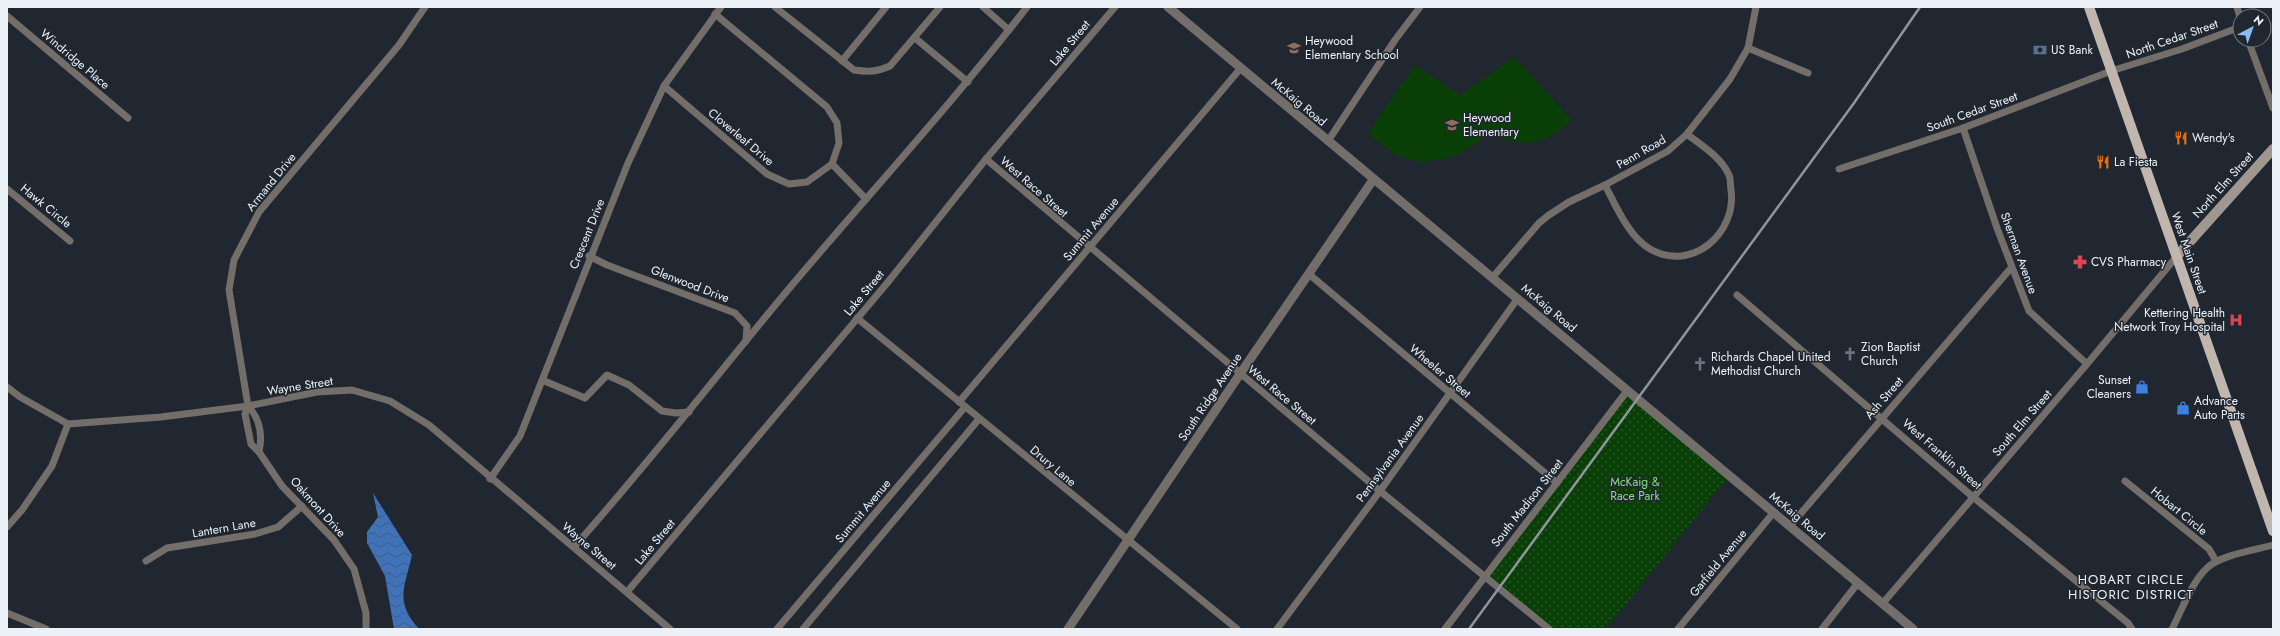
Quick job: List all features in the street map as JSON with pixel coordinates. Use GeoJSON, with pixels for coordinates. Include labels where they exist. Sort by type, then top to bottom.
{"type":"FeatureCollection","features":[{"type":"Feature","properties":{"kind":"main road","name":"West Main Street"},"geometry":{"type":"LineString","coordinates":[[2089,7],[2273,531]]}},
{"type":"Feature","properties":{"kind":"main road","name":"North Elm Street"},"geometry":{"type":"LineString","coordinates":[[2177,256],[2273,149]]}},
{"type":"Feature","properties":{"kind":"street","name":"Armand Drive"},"geometry":{"type":"LineString","coordinates":[[248,406],[229,290],[234,260],[259,212],[399,45],[425,7]]}},
{"type":"Feature","properties":{"kind":"street","name":"Crescent Drive"},"geometry":{"type":"LineString","coordinates":[[490,479],[520,436],[589,256],[628,163],[664,86],[721,7]]}},
{"type":"Feature","properties":{"kind":"street"},"geometry":{"type":"LineString","coordinates":[[775,7],[854,70],[868,72],[878,72],[890,66],[940,7]]}},
{"type":"Feature","properties":{"kind":"street"},"geometry":{"type":"LineString","coordinates":[[842,61],[886,7]]}},
{"type":"Feature","properties":{"kind":"street"},"geometry":{"type":"LineString","coordinates":[[983,7],[1009,30]]}},
{"type":"Feature","properties":{"kind":"street"},"geometry":{"type":"LineString","coordinates":[[574,547],[624,491],[746,341],[866,199],[968,82],[1027,7]]}},
{"type":"Feature","properties":{"kind":"street","name":"Lake Street"},"geometry":{"type":"LineString","coordinates":[[627,592],[857,318],[986,159],[1115,7]]}},
{"type":"Feature","properties":{"kind":"street","name":"McKaig Road"},"geometry":{"type":"LineString","coordinates":[[1168,7],[1240,69],[1518,298],[1627,391],[1913,629]]}},
{"type":"Feature","properties":{"kind":"street"},"geometry":{"type":"LineString","coordinates":[[1328,141],[1395,40],[1420,7]]}},
{"type":"Feature","properties":{"kind":"street","name":"Penn Road"},"geometry":{"type":"LineString","coordinates":[[1492,278],[1539,223],[1569,202],[1605,185],[1668,151],[1688,134],[1730,79],[1748,48],[1756,7]]}},
{"type":"Feature","properties":{"kind":"street"},"geometry":{"type":"LineString","coordinates":[[715,14],[827,107],[836,122],[839,143],[832,164],[866,199]]}},
{"type":"Feature","properties":{"kind":"street","name":"Windridge Place"},"geometry":{"type":"LineString","coordinates":[[7,16],[128,118]]}},
{"type":"Feature","properties":{"kind":"street","name":"North Cedar Street"},"geometry":{"type":"LineString","coordinates":[[2111,71],[2182,49],[2232,30]]}},
{"type":"Feature","properties":{"kind":"street"},"geometry":{"type":"LineString","coordinates":[[915,38],[968,82]]}},
{"type":"Feature","properties":{"kind":"street"},"geometry":{"type":"LineString","coordinates":[[1748,48],[1808,73]]}},
{"type":"Feature","properties":{"kind":"street"},"geometry":{"type":"LineString","coordinates":[[2251,48],[2273,108]]}},
{"type":"Feature","properties":{"kind":"street","name":"Summit Avenue"},"geometry":{"type":"LineString","coordinates":[[959,402],[1240,69]]}},
{"type":"Feature","properties":{"kind":"street","name":"South Cedar Street"},"geometry":{"type":"LineString","coordinates":[[1839,169],[1963,128],[2111,71]]}},
{"type":"Feature","properties":{"kind":"street","name":"Cloverleaf Drive"},"geometry":{"type":"LineString","coordinates":[[664,86],[767,174],[789,184],[807,182],[832,164]]}},
{"type":"Feature","properties":{"kind":"street","name":"Sherman Avenue"},"geometry":{"type":"LineString","coordinates":[[1963,128],[2012,268],[2029,311],[2087,364]]}},
{"type":"Feature","properties":{"kind":"street"},"geometry":{"type":"LineString","coordinates":[[1605,185],[1634,233],[1650,249],[1667,255],[1687,256],[1703,250],[1716,239],[1728,222],[1733,200],[1729,175],[1715,156],[1688,134]]}},
{"type":"Feature","properties":{"kind":"street","name":"West Race Street"},"geometry":{"type":"LineString","coordinates":[[986,159],[1089,248],[1380,491],[1485,575],[1549,629]]}},
{"type":"Feature","properties":{"kind":"street","name":"South Ridge Avenue"},"geometry":{"type":"LineString","coordinates":[[1068,629],[1240,374],[1310,275],[1373,180]]}},
{"type":"Feature","properties":{"kind":"street","name":"Hawk Circle"},"geometry":{"type":"LineString","coordinates":[[7,189],[70,241]]}},
{"type":"Feature","properties":{"kind":"street","name":"Glenwood Drive"},"geometry":{"type":"LineString","coordinates":[[589,256],[607,265],[735,313],[747,326],[746,341]]}},
{"type":"Feature","properties":{"kind":"street","name":"South Elm Street"},"geometry":{"type":"LineString","coordinates":[[1883,604],[2177,256]]}},
{"type":"Feature","properties":{"kind":"street","name":"Ash Street"},"geometry":{"type":"LineString","coordinates":[[1790,526],[1882,417],[2012,268]]}},
{"type":"Feature","properties":{"kind":"street","name":"Wheeler Street"},"geometry":{"type":"LineString","coordinates":[[1310,275],[1449,394],[1557,483]]}},
{"type":"Feature","properties":{"kind":"street","name":"West Franklin Street"},"geometry":{"type":"LineString","coordinates":[[1737,295],[1882,417],[1974,497],[2128,623],[2132,629]]}},
{"type":"Feature","properties":{"kind":"street","name":"Pennsylvania Avenue"},"geometry":{"type":"LineString","coordinates":[[1277,629],[1380,491],[1518,298]]}},
{"type":"Feature","properties":{"kind":"street","name":"Drury Lane"},"geometry":{"type":"LineString","coordinates":[[857,318],[1127,541],[1237,629]]}},
{"type":"Feature","properties":{"kind":"street"},"geometry":{"type":"LineString","coordinates":[[542,380],[585,398],[607,375],[629,385],[662,411],[676,413],[689,412]]}},
{"type":"Feature","properties":{"kind":"street"},"geometry":{"type":"LineString","coordinates":[[7,387],[20,397],[68,424],[52,466],[22,510],[7,527]]}},
{"type":"Feature","properties":{"kind":"street","name":"Wayne Street"},"geometry":{"type":"LineString","coordinates":[[68,424],[160,417],[248,406],[317,392],[352,390],[390,401],[429,425],[490,479],[574,547],[670,629]]}},
{"type":"Feature","properties":{"kind":"street","name":"South Madison Street"},"geometry":{"type":"LineString","coordinates":[[1445,629],[1627,391]]}},
{"type":"Feature","properties":{"kind":"street","name":"Oakmont Drive"},"geometry":{"type":"LineString","coordinates":[[248,406],[245,414],[251,444],[259,452],[282,486],[334,540],[354,569],[366,613],[366,629]]}},
{"type":"Feature","properties":{"kind":"street"},"geometry":{"type":"LineString","coordinates":[[248,406],[257,415],[262,437],[259,452]]}},
{"type":"Feature","properties":{"kind":"street","name":"Summit Avenue"},"geometry":{"type":"LineString","coordinates":[[777,629],[965,407]]}},
{"type":"Feature","properties":{"kind":"street"},"geometry":{"type":"LineString","coordinates":[[803,629],[979,419]]}},
{"type":"Feature","properties":{"kind":"street","name":"Hobart Circle"},"geometry":{"type":"LineString","coordinates":[[2125,481],[2209,549],[2216,561]]}},
{"type":"Feature","properties":{"kind":"street","name":"Lantern Lane"},"geometry":{"type":"LineString","coordinates":[[146,561],[167,548],[255,534],[278,527],[302,506]]}},
{"type":"Feature","properties":{"kind":"street","name":"Garfield Avenue"},"geometry":{"type":"LineString","coordinates":[[1678,629],[1774,512]]}},
{"type":"Feature","properties":{"kind":"street"},"geometry":{"type":"LineString","coordinates":[[2172,629],[2197,580],[2207,568],[2216,561],[2273,544]]}},
{"type":"Feature","properties":{"kind":"street"},"geometry":{"type":"LineString","coordinates":[[1822,629],[1858,584]]}},
{"type":"Feature","properties":{"kind":"street"},"geometry":{"type":"LineString","coordinates":[[7,613],[46,629]]}},
{"type":"Feature","properties":{"kind":"green space"},"geometry":{"type":"Polygon","coordinates":[[[1514,57],[1572,120],[1552,135],[1541,140],[1521,142],[1510,141],[1486,130],[1479,142],[1453,157],[1422,162],[1395,155],[1368,133],[1415,65],[1460,95],[1514,57]]]}},
{"type":"Feature","properties":{"kind":"green space","name":"McKaig & Race Park"},"geometry":{"type":"Polygon","coordinates":[[[1627,391],[1730,475],[1606,629],[1549,629],[1485,575],[1627,391]]]}},
{"type":"Feature","properties":{"kind":"water"},"geometry":{"type":"Polygon","coordinates":[[[373,493],[412,555],[405,585],[404,602],[411,619],[419,629],[394,629],[385,576],[367,543],[367,532],[378,517],[373,493]]]}},
{"type":"Feature","properties":{"kind":"railway"},"geometry":{"type":"LineString","coordinates":[[1469,629],[1854,103],[1920,7]]}},
{"type":"Feature","properties":{"kind":"place","name":"Heywood Elementary School"},"geometry":{"type":"Point","coordinates":[1294,48]}},
{"type":"Feature","properties":{"kind":"place","name":"US Bank"},"geometry":{"type":"Point","coordinates":[2040,50]}},
{"type":"Feature","properties":{"kind":"place","name":"Heywood Elementary"},"geometry":{"type":"Point","coordinates":[1452,125]}},
{"type":"Feature","properties":{"kind":"place","name":"Wendy's"},"geometry":{"type":"Point","coordinates":[2181,138]}},
{"type":"Feature","properties":{"kind":"place","name":"La Fiesta"},"geometry":{"type":"Point","coordinates":[2103,162]}},
{"type":"Feature","properties":{"kind":"place","name":"CVS Pharmacy"},"geometry":{"type":"Point","coordinates":[2080,262]}},
{"type":"Feature","properties":{"kind":"place","name":"Kettering Health Network Troy Hospital"},"geometry":{"type":"Point","coordinates":[2236,320]}},
{"type":"Feature","properties":{"kind":"place","name":"Zion Baptist Church"},"geometry":{"type":"Point","coordinates":[1850,354]}},
{"type":"Feature","properties":{"kind":"place","name":"Richards Chapel United Methodist Church"},"geometry":{"type":"Point","coordinates":[1700,364]}},
{"type":"Feature","properties":{"kind":"place","name":"Sunset Cleaners"},"geometry":{"type":"Point","coordinates":[2142,387]}},
{"type":"Feature","properties":{"kind":"place","name":"Advance Auto Parts"},"geometry":{"type":"Point","coordinates":[2183,408]}},
{"type":"Feature","properties":{"kind":"district","name":"HOBART CIRCLE HISTORIC DISTRICT"},"geometry":{"type":"Point","coordinates":[2131,586]}}]}
